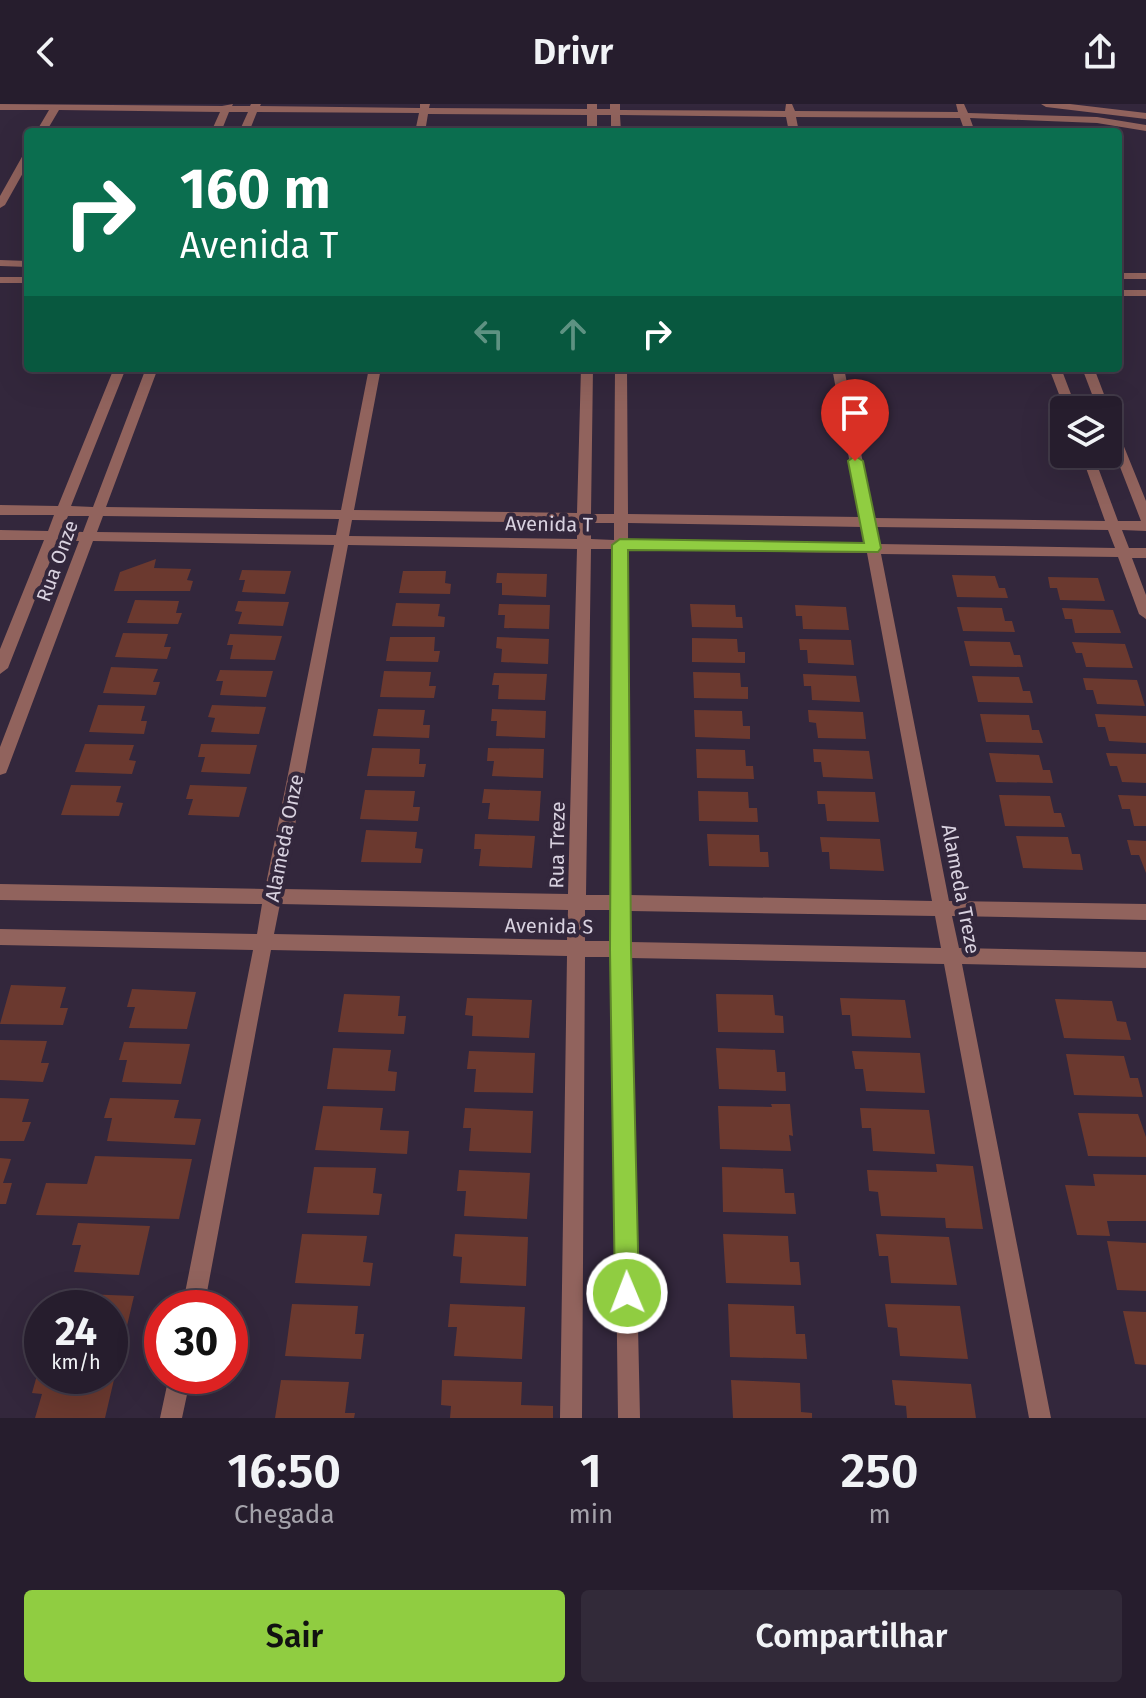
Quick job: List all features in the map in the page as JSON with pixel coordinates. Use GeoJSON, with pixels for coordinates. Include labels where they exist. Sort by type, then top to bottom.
{"type":"FeatureCollection","features":[{"type":"Feature","properties":{"kind":"street"},"geometry":{"type":"LineString","coordinates":[[983,104],[990,119]]}},
{"type":"Feature","properties":{"kind":"street"},"geometry":{"type":"LineString","coordinates":[[1046,104],[1146,116]]}},
{"type":"Feature","properties":{"kind":"street"},"geometry":{"type":"LineString","coordinates":[[43,128],[56,106]]}},
{"type":"Feature","properties":{"kind":"street"},"geometry":{"type":"LineString","coordinates":[[218,128],[227,106]]}},
{"type":"Feature","properties":{"kind":"street"},"geometry":{"type":"LineString","coordinates":[[0,107],[961,109],[990,119],[1078,118],[1146,128]]}},
{"type":"Feature","properties":{"kind":"street"},"geometry":{"type":"LineString","coordinates":[[246,128],[254,107]]}},
{"type":"Feature","properties":{"kind":"street"},"geometry":{"type":"LineString","coordinates":[[421,128],[425,107]]}},
{"type":"Feature","properties":{"kind":"street"},"geometry":{"type":"LineString","coordinates":[[615,108],[616,128]]}},
{"type":"Feature","properties":{"kind":"street"},"geometry":{"type":"LineString","coordinates":[[961,109],[968,128]]}},
{"type":"Feature","properties":{"kind":"street"},"geometry":{"type":"LineString","coordinates":[[0,205],[24,162]]}},
{"type":"Feature","properties":{"kind":"street"},"geometry":{"type":"LineString","coordinates":[[0,263],[24,264]]}},
{"type":"Feature","properties":{"kind":"street"},"geometry":{"type":"LineString","coordinates":[[1122,276],[1146,276]]}},
{"type":"Feature","properties":{"kind":"street"},"geometry":{"type":"LineString","coordinates":[[0,280],[24,280]]}},
{"type":"Feature","properties":{"kind":"street"},"geometry":{"type":"LineString","coordinates":[[1122,293],[1146,293]]}},
{"type":"Feature","properties":{"kind":"street","name":"Rua Onze"},"geometry":{"type":"LineString","coordinates":[[0,668],[118,372]]}},
{"type":"Feature","properties":{"kind":"street","name":"Rua Onze"},"geometry":{"type":"LineString","coordinates":[[0,768],[150,372]]}},
{"type":"Feature","properties":{"kind":"street","name":"Alameda Onze"},"geometry":{"type":"LineString","coordinates":[[197,1290],[374,372]]}},
{"type":"Feature","properties":{"kind":"street","name":"Rua Treze"},"geometry":{"type":"LineString","coordinates":[[571,1418],[587,372]]}},
{"type":"Feature","properties":{"kind":"street"},"geometry":{"type":"LineString","coordinates":[[621,372],[621,950],[629,1418]]}},
{"type":"Feature","properties":{"kind":"street","name":"Alameda Treze"},"geometry":{"type":"LineString","coordinates":[[839,372],[1040,1418]]}},
{"type":"Feature","properties":{"kind":"street"},"geometry":{"type":"LineString","coordinates":[[1057,372],[1066,396]]}},
{"type":"Feature","properties":{"kind":"street"},"geometry":{"type":"LineString","coordinates":[[1090,372],[1099,396]]}},
{"type":"Feature","properties":{"kind":"street"},"geometry":{"type":"LineString","coordinates":[[1122,456],[1146,518]]}},
{"type":"Feature","properties":{"kind":"street"},"geometry":{"type":"LineString","coordinates":[[1092,468],[1146,614]]}},
{"type":"Feature","properties":{"kind":"street","name":"Avenida T"},"geometry":{"type":"LineString","coordinates":[[0,510],[1146,526]]}},
{"type":"Feature","properties":{"kind":"street","name":"Avenida T"},"geometry":{"type":"LineString","coordinates":[[0,535],[1146,553]]}},
{"type":"Feature","properties":{"kind":"street","name":"Avenida S"},"geometry":{"type":"LineString","coordinates":[[0,892],[1146,912]]}},
{"type":"Feature","properties":{"kind":"street","name":"Avenida S"},"geometry":{"type":"LineString","coordinates":[[0,937],[1146,960]]}},
{"type":"Feature","properties":{"kind":"street"},"geometry":{"type":"LineString","coordinates":[[171,1418],[176,1394]]}},
{"type":"Feature","properties":{"kind":"building"},"geometry":{"type":"Polygon","coordinates":[[[156,559],[154,568],[191,569],[187,580],[193,581],[190,591],[114,591],[120,572],[156,559]]]}},
{"type":"Feature","properties":{"kind":"building"},"geometry":{"type":"Polygon","coordinates":[[[242,570],[291,571],[285,594],[242,592],[245,580],[239,580],[242,570]]]}},
{"type":"Feature","properties":{"kind":"building"},"geometry":{"type":"Polygon","coordinates":[[[403,571],[446,571],[445,583],[451,584],[450,594],[399,593],[403,571]]]}},
{"type":"Feature","properties":{"kind":"building"},"geometry":{"type":"Polygon","coordinates":[[[497,573],[547,574],[546,597],[502,595],[502,583],[496,583],[497,573]]]}},
{"type":"Feature","properties":{"kind":"building"},"geometry":{"type":"Polygon","coordinates":[[[952,575],[995,576],[999,588],[1005,588],[1008,598],[957,597],[952,575]]]}},
{"type":"Feature","properties":{"kind":"building"},"geometry":{"type":"Polygon","coordinates":[[[1048,577],[1098,578],[1105,601],[1060,600],[1057,588],[1050,588],[1048,577]]]}},
{"type":"Feature","properties":{"kind":"building"},"geometry":{"type":"Polygon","coordinates":[[[135,600],[179,601],[176,613],[182,613],[178,624],[127,623],[135,600]]]}},
{"type":"Feature","properties":{"kind":"building"},"geometry":{"type":"Polygon","coordinates":[[[238,601],[289,602],[283,626],[238,624],[242,612],[235,611],[238,601]]]}},
{"type":"Feature","properties":{"kind":"building"},"geometry":{"type":"Polygon","coordinates":[[[396,603],[440,604],[438,616],[445,617],[444,627],[392,626],[396,603]]]}},
{"type":"Feature","properties":{"kind":"building"},"geometry":{"type":"Polygon","coordinates":[[[499,604],[550,605],[549,629],[504,628],[505,615],[498,615],[499,604]]]}},
{"type":"Feature","properties":{"kind":"building"},"geometry":{"type":"Polygon","coordinates":[[[690,604],[735,605],[736,617],[742,617],[743,628],[692,627],[690,604]]]}},
{"type":"Feature","properties":{"kind":"building"},"geometry":{"type":"Polygon","coordinates":[[[795,605],[846,607],[849,630],[803,629],[802,616],[796,616],[795,605]]]}},
{"type":"Feature","properties":{"kind":"building"},"geometry":{"type":"Polygon","coordinates":[[[957,607],[1002,608],[1005,621],[1012,621],[1015,632],[963,631],[957,607]]]}},
{"type":"Feature","properties":{"kind":"building"},"geometry":{"type":"Polygon","coordinates":[[[1062,608],[1113,610],[1121,633],[1075,633],[1072,619],[1065,619],[1062,608]]]}},
{"type":"Feature","properties":{"kind":"building"},"geometry":{"type":"Polygon","coordinates":[[[123,633],[168,634],[164,647],[171,647],[167,659],[115,657],[123,633]]]}},
{"type":"Feature","properties":{"kind":"building"},"geometry":{"type":"Polygon","coordinates":[[[230,634],[282,636],[275,660],[230,659],[233,645],[227,645],[230,634]]]}},
{"type":"Feature","properties":{"kind":"building"},"geometry":{"type":"Polygon","coordinates":[[[390,637],[435,637],[434,651],[440,651],[438,662],[386,661],[390,637]]]}},
{"type":"Feature","properties":{"kind":"building"},"geometry":{"type":"Polygon","coordinates":[[[497,637],[549,639],[548,664],[501,662],[502,649],[496,648],[497,637]]]}},
{"type":"Feature","properties":{"kind":"building"},"geometry":{"type":"Polygon","coordinates":[[[692,638],[737,639],[738,652],[745,652],[745,663],[692,662],[692,638]]]}},
{"type":"Feature","properties":{"kind":"building"},"geometry":{"type":"Polygon","coordinates":[[[799,639],[851,640],[854,665],[808,663],[807,650],[800,650],[799,639]]]}},
{"type":"Feature","properties":{"kind":"building"},"geometry":{"type":"Polygon","coordinates":[[[964,641],[1010,642],[1014,655],[1020,655],[1023,667],[970,666],[964,641]]]}},
{"type":"Feature","properties":{"kind":"building"},"geometry":{"type":"Polygon","coordinates":[[[1072,642],[1125,644],[1133,668],[1086,667],[1082,653],[1076,653],[1072,642]]]}},
{"type":"Feature","properties":{"kind":"building"},"geometry":{"type":"Polygon","coordinates":[[[111,667],[158,669],[153,682],[160,682],[156,695],[103,693],[111,667]]]}},
{"type":"Feature","properties":{"kind":"building"},"geometry":{"type":"Polygon","coordinates":[[[220,670],[273,671],[266,697],[220,695],[223,681],[216,681],[220,670]]]}},
{"type":"Feature","properties":{"kind":"building"},"geometry":{"type":"Polygon","coordinates":[[[384,671],[431,672],[429,686],[436,686],[434,698],[380,697],[384,671]]]}},
{"type":"Feature","properties":{"kind":"building"},"geometry":{"type":"Polygon","coordinates":[[[693,672],[740,673],[741,687],[748,687],[748,699],[694,698],[693,672]]]}},
{"type":"Feature","properties":{"kind":"building"},"geometry":{"type":"Polygon","coordinates":[[[494,673],[547,674],[545,700],[498,699],[499,685],[492,685],[494,673]]]}},
{"type":"Feature","properties":{"kind":"building"},"geometry":{"type":"Polygon","coordinates":[[[803,674],[856,676],[860,702],[812,700],[811,686],[804,686],[803,674]]]}},
{"type":"Feature","properties":{"kind":"building"},"geometry":{"type":"Polygon","coordinates":[[[972,676],[1019,677],[1023,691],[1030,691],[1033,703],[978,702],[972,676]]]}},
{"type":"Feature","properties":{"kind":"building"},"geometry":{"type":"Polygon","coordinates":[[[1083,678],[1137,680],[1145,706],[1097,704],[1093,690],[1086,690],[1083,678]]]}},
{"type":"Feature","properties":{"kind":"building"},"geometry":{"type":"Polygon","coordinates":[[[98,705],[145,706],[141,721],[147,721],[144,734],[89,732],[98,705]]]}},
{"type":"Feature","properties":{"kind":"building"},"geometry":{"type":"Polygon","coordinates":[[[212,705],[266,707],[259,734],[211,732],[215,718],[208,717],[212,705]]]}},
{"type":"Feature","properties":{"kind":"building"},"geometry":{"type":"Polygon","coordinates":[[[378,709],[425,710],[423,725],[430,725],[429,738],[373,736],[378,709]]]}},
{"type":"Feature","properties":{"kind":"building"},"geometry":{"type":"Polygon","coordinates":[[[492,709],[546,711],[545,738],[496,736],[497,721],[491,721],[492,709]]]}},
{"type":"Feature","properties":{"kind":"building"},"geometry":{"type":"Polygon","coordinates":[[[694,710],[742,711],[743,726],[750,726],[750,739],[695,737],[694,710]]]}},
{"type":"Feature","properties":{"kind":"building"},"geometry":{"type":"Polygon","coordinates":[[[808,710],[863,712],[866,739],[818,738],[816,723],[809,722],[808,710]]]}},
{"type":"Feature","properties":{"kind":"building"},"geometry":{"type":"Polygon","coordinates":[[[980,714],[1029,715],[1032,730],[1039,730],[1043,743],[986,742],[980,714]]]}},
{"type":"Feature","properties":{"kind":"building"},"geometry":{"type":"Polygon","coordinates":[[[1095,714],[1146,716],[1146,743],[1109,741],[1105,727],[1098,727],[1095,714]]]}},
{"type":"Feature","properties":{"kind":"building"},"geometry":{"type":"Polygon","coordinates":[[[85,744],[134,745],[129,760],[136,761],[132,774],[75,772],[85,744]]]}},
{"type":"Feature","properties":{"kind":"building"},"geometry":{"type":"Polygon","coordinates":[[[201,744],[257,745],[250,774],[201,772],[205,757],[198,757],[201,744]]]}},
{"type":"Feature","properties":{"kind":"building"},"geometry":{"type":"Polygon","coordinates":[[[372,748],[420,749],[419,764],[426,764],[424,777],[367,776],[372,748]]]}},
{"type":"Feature","properties":{"kind":"building"},"geometry":{"type":"Polygon","coordinates":[[[488,748],[544,749],[543,778],[492,776],[494,761],[487,761],[488,748]]]}},
{"type":"Feature","properties":{"kind":"building"},"geometry":{"type":"Polygon","coordinates":[[[696,749],[745,750],[746,766],[753,766],[754,779],[697,778],[696,749]]]}},
{"type":"Feature","properties":{"kind":"building"},"geometry":{"type":"Polygon","coordinates":[[[813,749],[869,751],[873,779],[823,777],[821,762],[814,762],[813,749]]]}},
{"type":"Feature","properties":{"kind":"building"},"geometry":{"type":"Polygon","coordinates":[[[989,753],[1039,755],[1043,770],[1050,770],[1053,783],[996,782],[989,753]]]}},
{"type":"Feature","properties":{"kind":"building"},"geometry":{"type":"Polygon","coordinates":[[[1106,753],[1146,754],[1146,783],[1122,782],[1117,766],[1110,766],[1106,753]]]}},
{"type":"Feature","properties":{"kind":"building"},"geometry":{"type":"Polygon","coordinates":[[[71,785],[121,786],[116,802],[123,803],[119,816],[61,815],[71,785]]]}},
{"type":"Feature","properties":{"kind":"building"},"geometry":{"type":"Polygon","coordinates":[[[190,785],[247,787],[239,817],[188,815],[193,799],[186,799],[190,785]]]}},
{"type":"Feature","properties":{"kind":"building"},"geometry":{"type":"Polygon","coordinates":[[[484,789],[541,791],[539,821],[488,819],[490,803],[482,803],[484,789]]]}},
{"type":"Feature","properties":{"kind":"building"},"geometry":{"type":"Polygon","coordinates":[[[365,790],[415,791],[413,807],[420,807],[418,821],[360,819],[365,790]]]}},
{"type":"Feature","properties":{"kind":"building"},"geometry":{"type":"Polygon","coordinates":[[[698,791],[748,792],[749,808],[757,808],[758,822],[699,821],[698,791]]]}},
{"type":"Feature","properties":{"kind":"building"},"geometry":{"type":"Polygon","coordinates":[[[817,791],[875,792],[879,822],[827,821],[825,804],[818,804],[817,791]]]}},
{"type":"Feature","properties":{"kind":"building"},"geometry":{"type":"Polygon","coordinates":[[[999,795],[1050,796],[1054,813],[1061,813],[1065,827],[1005,826],[999,795]]]}},
{"type":"Feature","properties":{"kind":"building"},"geometry":{"type":"Polygon","coordinates":[[[1118,795],[1146,796],[1146,826],[1134,826],[1130,809],[1122,809],[1118,795]]]}},
{"type":"Feature","properties":{"kind":"building"},"geometry":{"type":"Polygon","coordinates":[[[366,830],[417,832],[415,848],[423,849],[421,863],[361,862],[366,830]]]}},
{"type":"Feature","properties":{"kind":"building"},"geometry":{"type":"Polygon","coordinates":[[[475,834],[535,836],[532,868],[479,866],[481,849],[474,849],[475,834]]]}},
{"type":"Feature","properties":{"kind":"building"},"geometry":{"type":"Polygon","coordinates":[[[707,834],[759,835],[760,852],[768,852],[769,867],[709,866],[707,834]]]}},
{"type":"Feature","properties":{"kind":"building"},"geometry":{"type":"Polygon","coordinates":[[[1016,836],[1068,837],[1072,854],[1080,854],[1083,870],[1023,868],[1016,836]]]}},
{"type":"Feature","properties":{"kind":"building"},"geometry":{"type":"Polygon","coordinates":[[[820,837],[880,839],[884,871],[830,869],[829,852],[822,852],[820,837]]]}},
{"type":"Feature","properties":{"kind":"building"},"geometry":{"type":"Polygon","coordinates":[[[1127,840],[1146,841],[1146,873],[1139,855],[1131,855],[1127,840]]]}},
{"type":"Feature","properties":{"kind":"building"},"geometry":{"type":"Polygon","coordinates":[[[11,985],[66,987],[60,1008],[68,1008],[63,1025],[0,1024],[11,985]]]}},
{"type":"Feature","properties":{"kind":"building"},"geometry":{"type":"Polygon","coordinates":[[[132,989],[196,992],[187,1029],[129,1028],[135,1007],[127,1007],[132,989]]]}},
{"type":"Feature","properties":{"kind":"building"},"geometry":{"type":"Polygon","coordinates":[[[344,994],[400,996],[398,1016],[406,1016],[404,1034],[338,1032],[344,994]]]}},
{"type":"Feature","properties":{"kind":"building"},"geometry":{"type":"Polygon","coordinates":[[[716,994],[773,995],[775,1015],[783,1016],[784,1033],[718,1032],[716,994]]]}},
{"type":"Feature","properties":{"kind":"building"},"geometry":{"type":"Polygon","coordinates":[[[467,998],[532,1000],[529,1038],[472,1036],[473,1016],[465,1015],[467,998]]]}},
{"type":"Feature","properties":{"kind":"building"},"geometry":{"type":"Polygon","coordinates":[[[840,998],[905,1000],[911,1038],[852,1036],[850,1015],[842,1015],[840,998]]]}},
{"type":"Feature","properties":{"kind":"building"},"geometry":{"type":"Polygon","coordinates":[[[1055,999],[1112,1001],[1117,1021],[1126,1022],[1131,1040],[1064,1038],[1055,999]]]}},
{"type":"Feature","properties":{"kind":"building"},"geometry":{"type":"Polygon","coordinates":[[[0,1040],[47,1041],[41,1063],[49,1063],[43,1082],[0,1080],[0,1040]]]}},
{"type":"Feature","properties":{"kind":"building"},"geometry":{"type":"Polygon","coordinates":[[[124,1042],[190,1044],[181,1084],[122,1082],[127,1060],[119,1060],[124,1042]]]}},
{"type":"Feature","properties":{"kind":"building"},"geometry":{"type":"Polygon","coordinates":[[[333,1048],[391,1050],[388,1071],[397,1072],[395,1091],[327,1089],[333,1048]]]}},
{"type":"Feature","properties":{"kind":"building"},"geometry":{"type":"Polygon","coordinates":[[[716,1048],[775,1050],[777,1072],[785,1072],[786,1091],[719,1089],[716,1048]]]}},
{"type":"Feature","properties":{"kind":"building"},"geometry":{"type":"Polygon","coordinates":[[[469,1051],[535,1053],[533,1093],[474,1092],[476,1069],[467,1069],[469,1051]]]}},
{"type":"Feature","properties":{"kind":"building"},"geometry":{"type":"Polygon","coordinates":[[[852,1051],[920,1053],[925,1093],[866,1091],[863,1069],[855,1069],[852,1051]]]}},
{"type":"Feature","properties":{"kind":"building"},"geometry":{"type":"Polygon","coordinates":[[[1066,1054],[1124,1056],[1130,1078],[1138,1078],[1143,1097],[1074,1095],[1066,1054]]]}},
{"type":"Feature","properties":{"kind":"building"},"geometry":{"type":"Polygon","coordinates":[[[0,1098],[29,1099],[22,1122],[31,1122],[24,1141],[0,1141],[0,1098]]]}},
{"type":"Feature","properties":{"kind":"building"},"geometry":{"type":"Polygon","coordinates":[[[110,1098],[179,1100],[174,1118],[201,1119],[195,1145],[107,1141],[112,1118],[104,1118],[110,1098]]]}},
{"type":"Feature","properties":{"kind":"building"},"geometry":{"type":"Polygon","coordinates":[[[771,1104],[790,1104],[791,1151],[720,1149],[718,1106],[772,1107],[771,1104]]]}},
{"type":"Feature","properties":{"kind":"building"},"geometry":{"type":"Polygon","coordinates":[[[323,1106],[383,1108],[380,1130],[409,1131],[407,1154],[315,1150],[323,1106]]]}},
{"type":"Feature","properties":{"kind":"building"},"geometry":{"type":"Polygon","coordinates":[[[465,1108],[533,1111],[531,1153],[469,1151],[471,1128],[463,1128],[465,1108]]]}},
{"type":"Feature","properties":{"kind":"building"},"geometry":{"type":"Polygon","coordinates":[[[860,1108],[929,1110],[935,1154],[873,1151],[871,1128],[862,1128],[860,1108]]]}},
{"type":"Feature","properties":{"kind":"building"},"geometry":{"type":"Polygon","coordinates":[[[1078,1113],[1138,1114],[1146,1137],[1146,1157],[1088,1156],[1078,1113]]]}},
{"type":"Feature","properties":{"kind":"building"},"geometry":{"type":"Polygon","coordinates":[[[95,1156],[192,1159],[179,1219],[36,1215],[46,1183],[87,1184],[95,1156]]]}},
{"type":"Feature","properties":{"kind":"building"},"geometry":{"type":"Polygon","coordinates":[[[0,1158],[11,1159],[3,1183],[12,1183],[6,1204],[0,1204],[0,1158]]]}},
{"type":"Feature","properties":{"kind":"building"},"geometry":{"type":"Polygon","coordinates":[[[936,1164],[973,1166],[983,1229],[946,1228],[945,1218],[881,1216],[878,1192],[869,1191],[867,1170],[937,1172],[936,1164]]]}},
{"type":"Feature","properties":{"kind":"building"},"geometry":{"type":"Polygon","coordinates":[[[314,1167],[376,1168],[373,1193],[382,1194],[379,1215],[307,1213],[314,1167]]]}},
{"type":"Feature","properties":{"kind":"building"},"geometry":{"type":"Polygon","coordinates":[[[722,1167],[783,1169],[785,1193],[794,1193],[796,1214],[723,1212],[722,1167]]]}},
{"type":"Feature","properties":{"kind":"building"},"geometry":{"type":"Polygon","coordinates":[[[459,1170],[530,1173],[527,1219],[464,1216],[466,1191],[457,1191],[459,1170]]]}},
{"type":"Feature","properties":{"kind":"building"},"geometry":{"type":"Polygon","coordinates":[[[1093,1174],[1146,1175],[1146,1221],[1107,1221],[1110,1236],[1077,1235],[1065,1185],[1095,1186],[1093,1174]]]}},
{"type":"Feature","properties":{"kind":"building"},"geometry":{"type":"Polygon","coordinates":[[[78,1223],[150,1226],[139,1275],[74,1272],[81,1245],[72,1245],[78,1223]]]}},
{"type":"Feature","properties":{"kind":"building"},"geometry":{"type":"Polygon","coordinates":[[[302,1234],[367,1236],[363,1262],[373,1263],[370,1286],[295,1283],[302,1234]]]}},
{"type":"Feature","properties":{"kind":"building"},"geometry":{"type":"Polygon","coordinates":[[[455,1234],[528,1237],[526,1286],[460,1283],[462,1257],[453,1256],[455,1234]]]}},
{"type":"Feature","properties":{"kind":"building"},"geometry":{"type":"Polygon","coordinates":[[[723,1234],[788,1236],[790,1262],[799,1262],[801,1285],[726,1283],[723,1234]]]}},
{"type":"Feature","properties":{"kind":"building"},"geometry":{"type":"Polygon","coordinates":[[[876,1234],[949,1237],[957,1285],[891,1283],[888,1256],[879,1256],[876,1234]]]}},
{"type":"Feature","properties":{"kind":"building"},"geometry":{"type":"Polygon","coordinates":[[[1107,1241],[1146,1243],[1146,1291],[1117,1290],[1107,1241]]]}},
{"type":"Feature","properties":{"kind":"building"},"geometry":{"type":"Polygon","coordinates":[[[128,1296],[134,1296],[128,1322],[128,1296]]]}},
{"type":"Feature","properties":{"kind":"building"},"geometry":{"type":"Polygon","coordinates":[[[292,1304],[358,1306],[355,1334],[364,1334],[361,1359],[285,1356],[292,1304]]]}},
{"type":"Feature","properties":{"kind":"building"},"geometry":{"type":"Polygon","coordinates":[[[450,1304],[525,1307],[522,1359],[454,1356],[457,1327],[448,1327],[450,1304]]]}},
{"type":"Feature","properties":{"kind":"building"},"geometry":{"type":"Polygon","coordinates":[[[728,1304],[794,1306],[796,1334],[805,1334],[807,1359],[730,1357],[728,1304]]]}},
{"type":"Feature","properties":{"kind":"building"},"geometry":{"type":"Polygon","coordinates":[[[885,1304],[960,1306],[968,1359],[900,1356],[897,1328],[888,1327],[885,1304]]]}},
{"type":"Feature","properties":{"kind":"building"},"geometry":{"type":"Polygon","coordinates":[[[1123,1311],[1146,1312],[1146,1365],[1135,1364],[1123,1311]]]}},
{"type":"Feature","properties":{"kind":"building"},"geometry":{"type":"Polygon","coordinates":[[[281,1380],[349,1382],[345,1413],[355,1413],[354,1418],[275,1418],[281,1380]]]}},
{"type":"Feature","properties":{"kind":"building"},"geometry":{"type":"Polygon","coordinates":[[[442,1380],[522,1382],[521,1405],[553,1406],[553,1418],[450,1418],[451,1406],[441,1405],[442,1380]]]}},
{"type":"Feature","properties":{"kind":"building"},"geometry":{"type":"Polygon","coordinates":[[[731,1380],[800,1383],[801,1412],[812,1413],[812,1418],[733,1418],[731,1380]]]}},
{"type":"Feature","properties":{"kind":"building"},"geometry":{"type":"Polygon","coordinates":[[[892,1380],[971,1384],[976,1418],[907,1418],[906,1406],[895,1405],[892,1380]]]}},
{"type":"Feature","properties":{"kind":"building"},"geometry":{"type":"Polygon","coordinates":[[[42,1394],[111,1394],[105,1418],[35,1418],[42,1394]]]}},
{"type":"Feature","properties":{"kind":"route"},"geometry":{"type":"LineString","coordinates":[[627,1293],[621,950],[620,545],[873,548],[855,461]]}}]}
